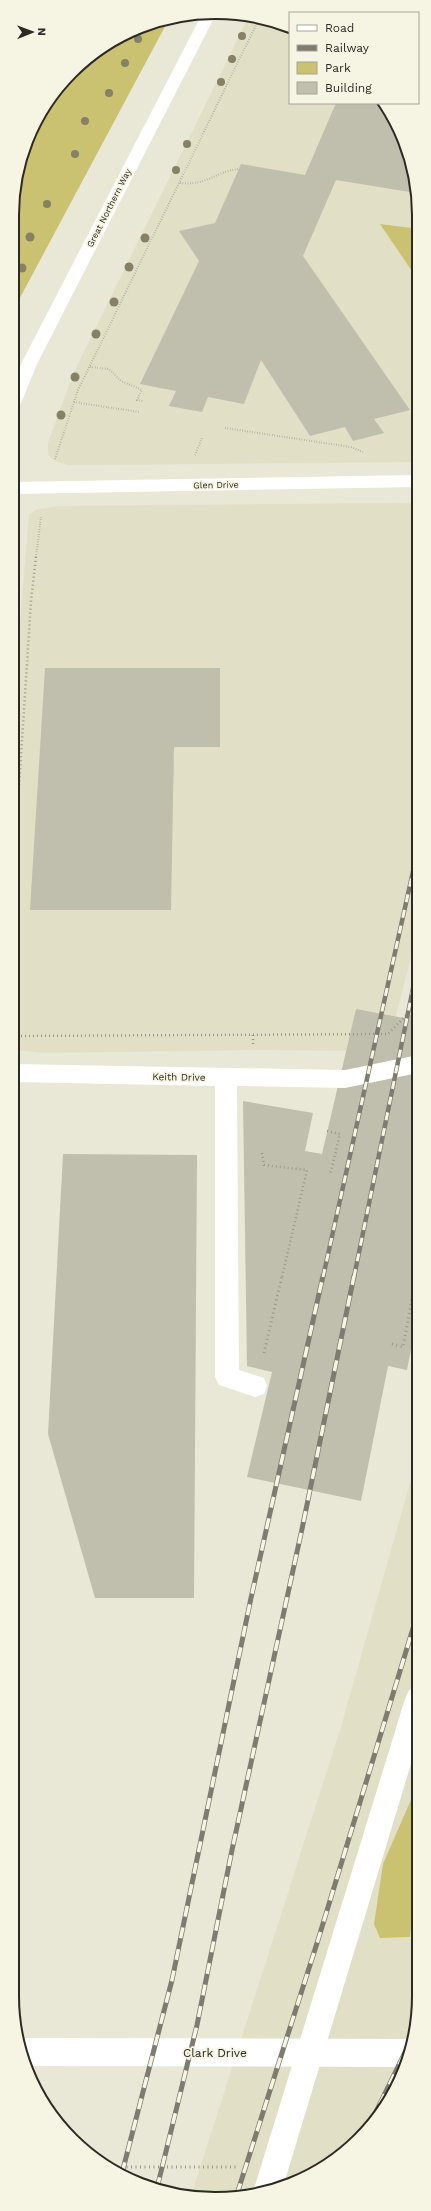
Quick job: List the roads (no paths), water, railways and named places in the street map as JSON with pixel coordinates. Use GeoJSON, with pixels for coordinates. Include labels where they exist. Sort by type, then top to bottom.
{"type":"FeatureCollection","features":[{"type":"Feature","properties":{"kind":"main road","name":"Great Northern Way"},"geometry":{"type":"LineString","coordinates":[[19,389],[29,364],[206,19]]}},
{"type":"Feature","properties":{"kind":"main road","name":"Glen Drive"},"geometry":{"type":"LineString","coordinates":[[19,488],[412,481]]}},
{"type":"Feature","properties":{"kind":"main road","name":"Keith Drive"},"geometry":{"type":"LineString","coordinates":[[19,1073],[345,1079],[412,1065]]}},
{"type":"Feature","properties":{"kind":"main road"},"geometry":{"type":"LineString","coordinates":[[226,1078],[227,1377],[255,1386]]}},
{"type":"Feature","properties":{"kind":"main road"},"geometry":{"type":"LineString","coordinates":[[269,2184],[412,1718]]}},
{"type":"Feature","properties":{"kind":"main road","name":"Clark Drive"},"geometry":{"type":"LineString","coordinates":[[32,2052],[403,2053]]}},
{"type":"Feature","properties":{"kind":"railway"},"geometry":{"type":"LineString","coordinates":[[323,1277],[412,876]]}},
{"type":"Feature","properties":{"kind":"railway"},"geometry":{"type":"LineString","coordinates":[[354,1277],[412,993]]}},
{"type":"Feature","properties":{"kind":"railway"},"geometry":{"type":"LineString","coordinates":[[123,2169],[172,1980],[251,1598],[323,1276]]}},
{"type":"Feature","properties":{"kind":"railway"},"geometry":{"type":"LineString","coordinates":[[158,2183],[197,2025],[232,1850],[302,1529],[354,1276]]}},
{"type":"Feature","properties":{"kind":"railway"},"geometry":{"type":"LineString","coordinates":[[238,2190],[318,1940],[412,1632]]}},
{"type":"Feature","properties":{"kind":"railway"},"geometry":{"type":"LineString","coordinates":[[380,2103],[402,2058]]}}]}
